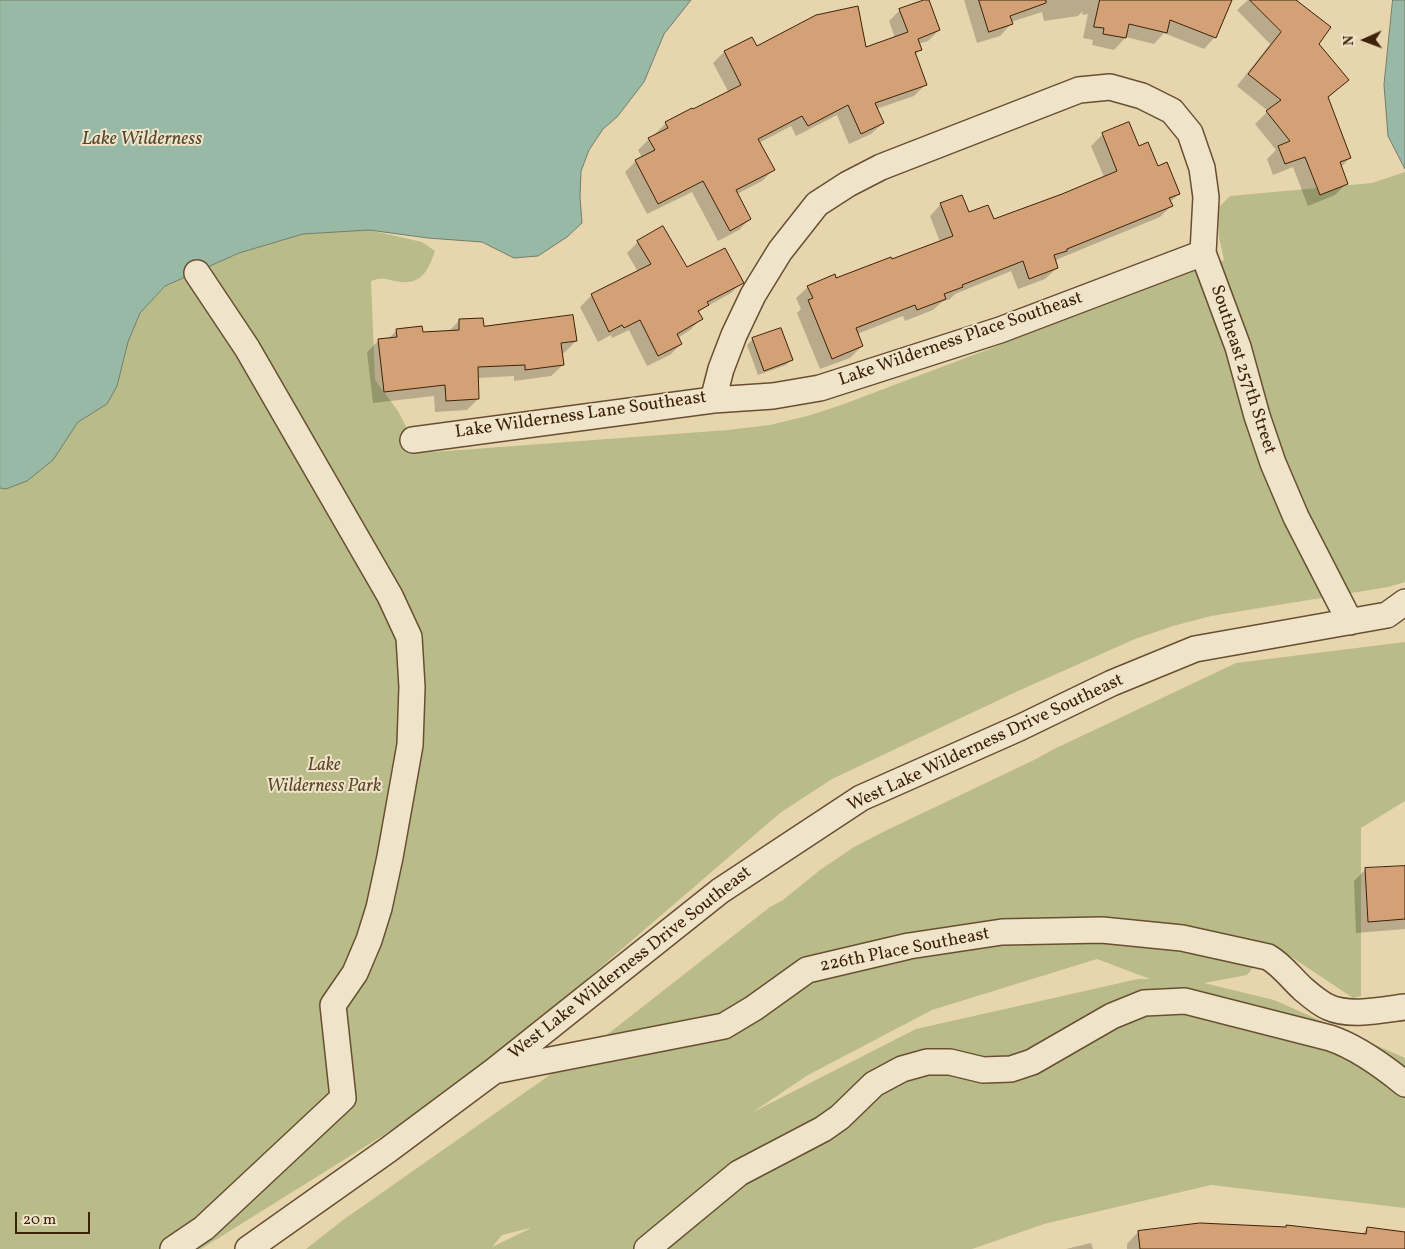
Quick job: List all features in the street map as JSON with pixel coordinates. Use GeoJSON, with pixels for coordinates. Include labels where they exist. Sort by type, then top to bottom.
{"type":"FeatureCollection","features":[{"type":"Feature","properties":{"kind":"street","name":"Lake Wilderness Lane Southeast"},"geometry":{"type":"LineString","coordinates":[[413,440],[713,400],[721,369],[734,335],[753,295],[775,258],[816,204],[880,167],[1079,90],[1110,86],[1142,96],[1172,112]]}},
{"type":"Feature","properties":{"kind":"street","name":"Southeast 257th Street"},"geometry":{"type":"LineString","coordinates":[[1172,112],[1190,133],[1202,168],[1206,197],[1203,253],[1238,347],[1257,416],[1273,463],[1296,517],[1350,622]]}},
{"type":"Feature","properties":{"kind":"street","name":"Lake Wilderness Place Southeast"},"geometry":{"type":"LineString","coordinates":[[713,400],[772,396],[820,388],[1000,330],[1203,253]]}},
{"type":"Feature","properties":{"kind":"street"},"geometry":{"type":"LineString","coordinates":[[173,1249],[204,1228],[343,1098],[334,1005],[355,972],[369,940],[379,908],[410,745],[412,687],[409,637],[390,596],[247,348],[197,273]]}},
{"type":"Feature","properties":{"kind":"street","name":"West Lake Wilderness Drive Southeast"},"geometry":{"type":"LineString","coordinates":[[248,1249],[388,1150],[494,1071],[720,891],[862,798],[1019,728],[1112,683],[1195,648],[1350,622],[1399,611]]}},
{"type":"Feature","properties":{"kind":"street","name":"226th Place Southeast"},"geometry":{"type":"LineString","coordinates":[[494,1071],[724,1026],[754,1008],[807,970],[909,946],[1002,932],[1102,930],[1182,938],[1268,957],[1276,962],[1316,1000],[1328,1008],[1346,1012],[1405,1007]]}},
{"type":"Feature","properties":{"kind":"street"},"geometry":{"type":"LineString","coordinates":[[647,1249],[739,1173],[823,1129],[840,1117],[874,1084],[902,1069],[927,1062],[950,1062],[983,1070],[1011,1068],[1032,1062],[1112,1016],[1144,1003],[1185,1001],[1330,1038],[1345,1043],[1389,1071],[1405,1084]]}},
{"type":"Feature","properties":{"kind":"green space","name":"Lake Wilderness Park"},"geometry":{"type":"Polygon","coordinates":[[[1405,172],[1405,582],[1388,587],[1211,616],[1135,639],[1018,691],[832,779],[780,813],[493,1060],[411,1118],[201,1249],[0,1249],[0,488],[6,489],[27,481],[53,460],[78,422],[107,404],[140,313],[165,286],[239,253],[303,234],[362,229],[422,242],[435,251],[427,269],[420,278],[409,282],[383,279],[371,281],[375,380],[398,411],[420,453],[728,430],[770,425],[811,415],[844,404],[1224,260],[1219,237],[1218,208],[1230,196],[1372,183],[1405,172]]]}},
{"type":"Feature","properties":{"kind":"green space"},"geometry":{"type":"Polygon","coordinates":[[[1405,642],[1405,801],[1361,828],[1361,996],[1353,998],[1272,944],[1247,975],[1204,983],[1274,1000],[1405,1058],[1405,1208],[1211,1185],[1044,1224],[972,1249],[306,1249],[343,1220],[604,1037],[770,907],[783,900],[820,870],[854,847],[1236,663],[1405,642]],[[1097,959],[932,1010],[808,1075],[753,1112],[916,1029],[1138,979],[1150,979],[1097,959]],[[529,1229],[502,1235],[492,1247],[529,1229]]]}},
{"type":"Feature","properties":{"kind":"water","name":"Lake Wilderness"},"geometry":{"type":"Polygon","coordinates":[[[0,0],[691,0],[664,34],[644,82],[617,117],[603,129],[589,150],[581,171],[582,223],[567,237],[538,256],[514,258],[482,242],[428,238],[369,230],[303,234],[239,253],[165,286],[140,313],[128,342],[117,386],[107,404],[78,422],[53,460],[27,481],[6,489],[0,488],[0,0]]]}},
{"type":"Feature","properties":{"kind":"water"},"geometry":{"type":"Polygon","coordinates":[[[1393,0],[1405,0],[1405,169],[1388,136],[1384,85],[1393,0]]]}},
{"type":"Feature","properties":{"kind":"building"},"geometry":{"type":"Polygon","coordinates":[[[929,0],[940,30],[918,39],[922,50],[915,52],[927,85],[875,103],[884,123],[861,134],[848,105],[808,126],[802,116],[758,139],[775,170],[736,190],[751,219],[730,231],[703,181],[658,204],[635,160],[655,150],[648,138],[668,128],[665,122],[741,85],[724,51],[752,37],[757,46],[816,15],[858,6],[866,47],[908,32],[899,9],[929,0]]]}},
{"type":"Feature","properties":{"kind":"building"},"geometry":{"type":"Polygon","coordinates":[[[979,0],[1046,0],[1046,3],[1010,16],[1013,24],[989,32],[979,0]]]}},
{"type":"Feature","properties":{"kind":"building"},"geometry":{"type":"Polygon","coordinates":[[[1100,0],[1232,0],[1216,38],[1170,20],[1167,33],[1129,24],[1126,38],[1103,34],[1104,28],[1094,27],[1100,0]]]}},
{"type":"Feature","properties":{"kind":"building"},"geometry":{"type":"Polygon","coordinates":[[[1250,0],[1296,0],[1331,27],[1319,44],[1349,80],[1328,97],[1351,158],[1340,162],[1348,184],[1320,195],[1305,157],[1285,164],[1278,146],[1290,141],[1266,111],[1281,100],[1248,74],[1281,32],[1250,0]]]}},
{"type":"Feature","properties":{"kind":"building"},"geometry":{"type":"Polygon","coordinates":[[[1129,122],[1139,146],[1148,142],[1158,166],[1167,162],[1180,194],[1169,198],[1173,206],[1054,255],[1058,268],[1029,279],[1023,261],[962,285],[963,287],[944,294],[946,299],[917,310],[915,305],[856,328],[863,346],[832,359],[808,300],[813,298],[807,286],[835,274],[836,278],[953,236],[940,203],[962,195],[969,212],[988,205],[994,219],[1117,171],[1102,133],[1129,122]]]}},
{"type":"Feature","properties":{"kind":"building"},"geometry":{"type":"Polygon","coordinates":[[[663,226],[687,267],[725,248],[744,283],[707,302],[709,305],[698,311],[703,319],[677,334],[682,344],[658,356],[640,320],[624,328],[622,325],[609,332],[591,294],[651,264],[637,241],[663,226]]]}},
{"type":"Feature","properties":{"kind":"building"},"geometry":{"type":"Polygon","coordinates":[[[573,315],[577,341],[561,343],[564,365],[525,370],[525,365],[478,367],[479,399],[446,401],[445,385],[384,392],[378,339],[397,337],[396,329],[422,326],[423,332],[459,330],[459,319],[483,318],[484,326],[573,315]]]}},
{"type":"Feature","properties":{"kind":"building"},"geometry":{"type":"Polygon","coordinates":[[[781,328],[793,360],[764,371],[752,338],[781,328]]]}},
{"type":"Feature","properties":{"kind":"building"},"geometry":{"type":"Polygon","coordinates":[[[1405,866],[1405,919],[1368,922],[1365,868],[1405,866]]]}},
{"type":"Feature","properties":{"kind":"building"},"geometry":{"type":"Polygon","coordinates":[[[1200,1223],[1286,1227],[1286,1225],[1366,1234],[1367,1227],[1405,1232],[1405,1249],[1140,1249],[1138,1231],[1200,1223]]]}}]}
